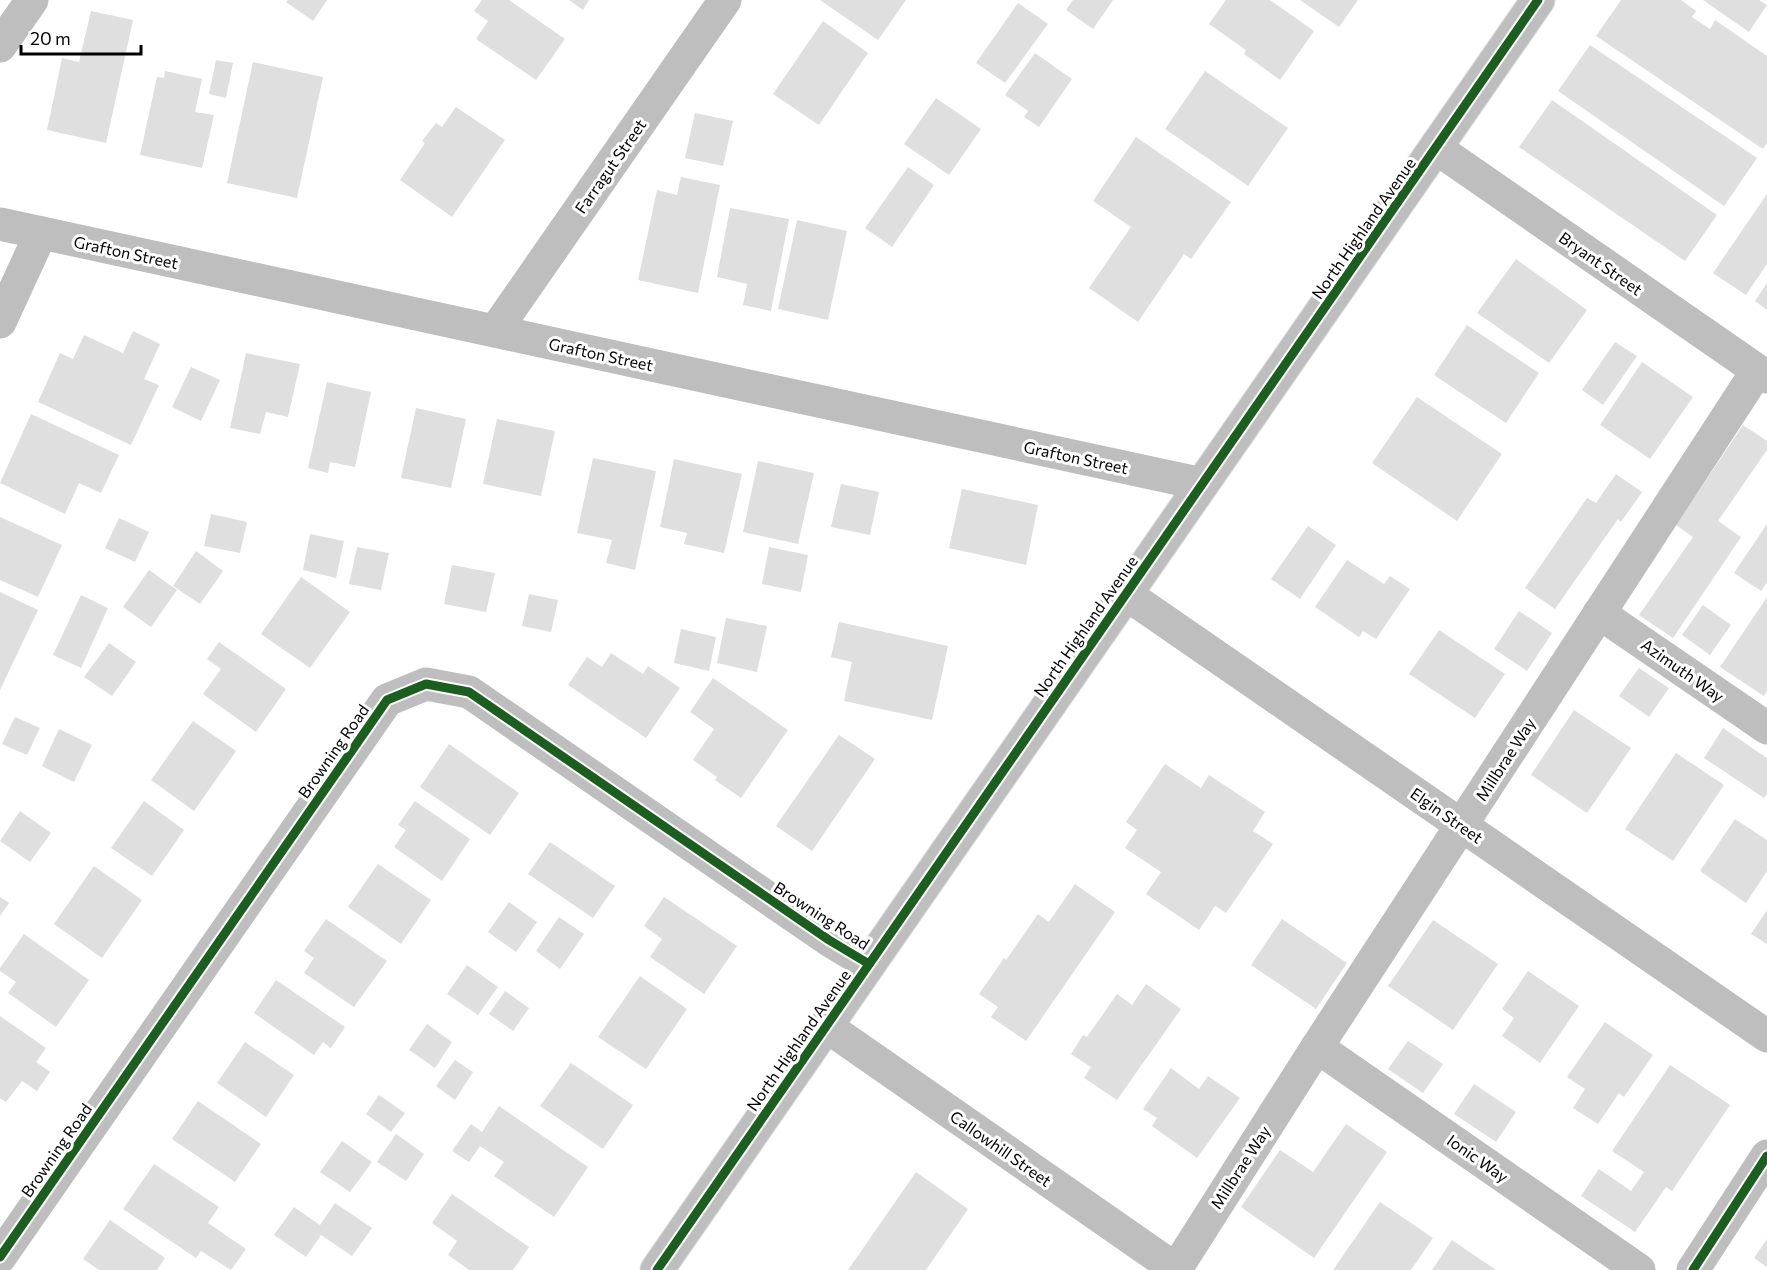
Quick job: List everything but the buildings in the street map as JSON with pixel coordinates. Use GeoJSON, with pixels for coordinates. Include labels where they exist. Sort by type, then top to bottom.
{"type":"FeatureCollection","features":[{"type":"Feature","properties":{"kind":"street"},"geometry":{"type":"LineString","coordinates":[[0,46],[32,0]]}},
{"type":"Feature","properties":{"kind":"street","name":"Farragut Street"},"geometry":{"type":"LineString","coordinates":[[495,331],[725,0]]}},
{"type":"Feature","properties":{"kind":"street","name":"North Highland Avenue"},"geometry":{"type":"LineString","coordinates":[[657,1270],[1538,0]]}},
{"type":"Feature","properties":{"kind":"street","name":"Bryant Street"},"geometry":{"type":"LineString","coordinates":[[1436,148],[1762,374]]}},
{"type":"Feature","properties":{"kind":"street","name":"Grafton Street"},"geometry":{"type":"LineString","coordinates":[[0,224],[1202,484]]}},
{"type":"Feature","properties":{"kind":"street"},"geometry":{"type":"LineString","coordinates":[[0,322],[41,233]]}},
{"type":"Feature","properties":{"kind":"street","name":"Millbrae Way"},"geometry":{"type":"LineString","coordinates":[[1176,1269],[1317,1047],[1599,613],[1762,374]]}},
{"type":"Feature","properties":{"kind":"street","name":"Elgin Street"},"geometry":{"type":"LineString","coordinates":[[1126,594],[1767,1036]]}},
{"type":"Feature","properties":{"kind":"street","name":"Azimuth Way"},"geometry":{"type":"LineString","coordinates":[[1599,613],[1767,728]]}},
{"type":"Feature","properties":{"kind":"street","name":"Browning Road"},"geometry":{"type":"LineString","coordinates":[[0,1257],[387,700],[426,684],[469,692],[829,940],[869,964]]}},
{"type":"Feature","properties":{"kind":"street","name":"Callowhill Street"},"geometry":{"type":"LineString","coordinates":[[826,1026],[1176,1269]]}},
{"type":"Feature","properties":{"kind":"street","name":"Ionic Way"},"geometry":{"type":"LineString","coordinates":[[1317,1047],[1639,1270]]}},
{"type":"Feature","properties":{"kind":"street"},"geometry":{"type":"LineString","coordinates":[[1693,1270],[1767,1156]]}},
{"type":"Feature","properties":{"kind":"cycle path"},"geometry":{"type":"LineString","coordinates":[[657,1270],[1538,0]]}},
{"type":"Feature","properties":{"kind":"cycle path"},"geometry":{"type":"LineString","coordinates":[[0,1257],[387,700],[426,684],[469,692],[829,940],[869,964]]}},
{"type":"Feature","properties":{"kind":"cycle path"},"geometry":{"type":"LineString","coordinates":[[1693,1270],[1767,1156]]}}]}
